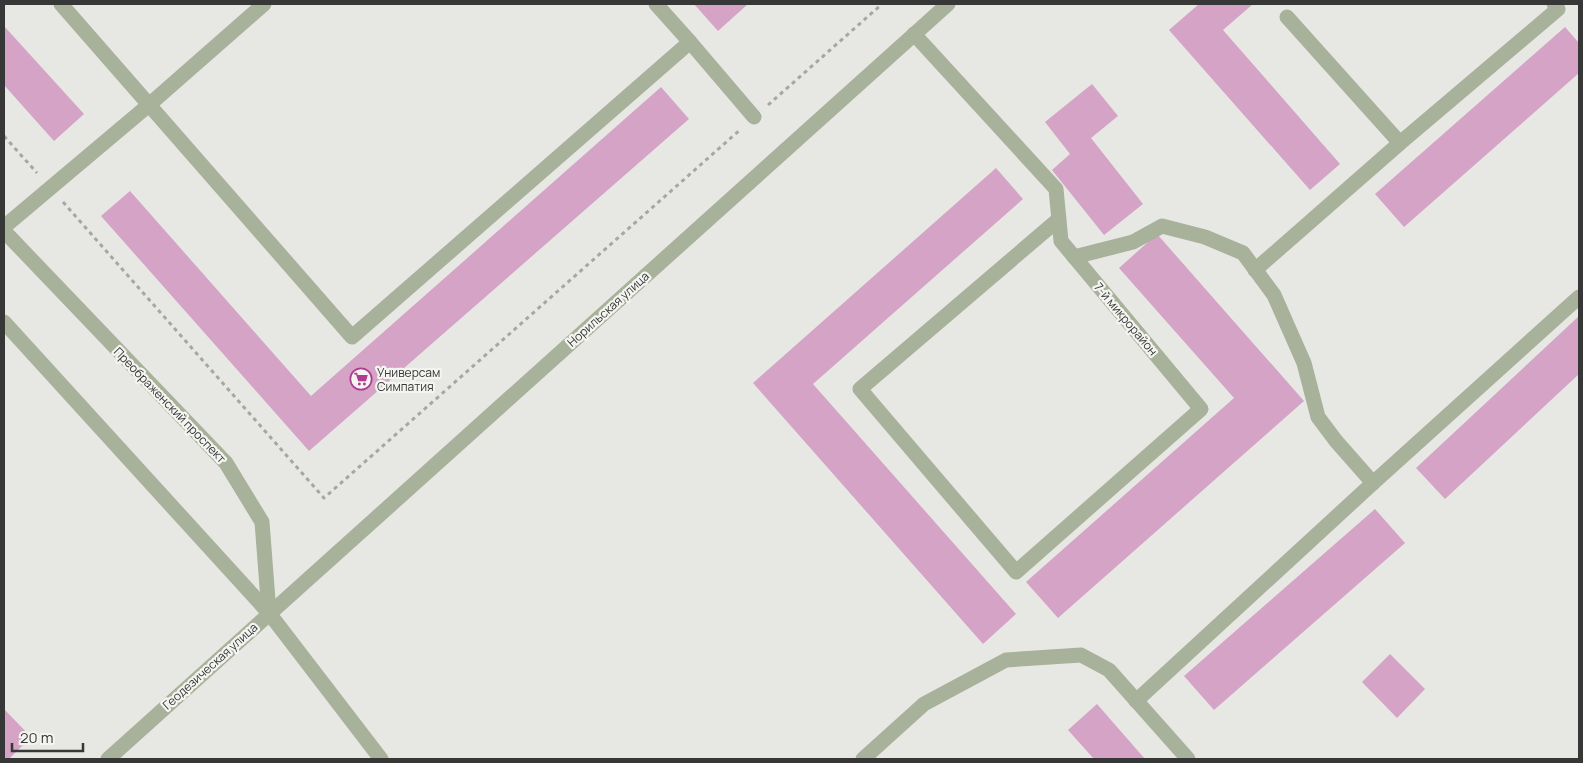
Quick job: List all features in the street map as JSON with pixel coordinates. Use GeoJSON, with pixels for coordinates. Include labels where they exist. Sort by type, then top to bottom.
{"type":"FeatureCollection","features":[{"type":"Feature","properties":{"kind":"street"},"geometry":{"type":"LineString","coordinates":[[61,4],[352,337],[690,42]]}},
{"type":"Feature","properties":{"kind":"street"},"geometry":{"type":"LineString","coordinates":[[4,227],[150,104],[264,4]]}},
{"type":"Feature","properties":{"kind":"street"},"geometry":{"type":"LineString","coordinates":[[656,4],[754,117]]}},
{"type":"Feature","properties":{"kind":"street","name":"Норильская улица"},"geometry":{"type":"LineString","coordinates":[[268,613],[948,4]]}},
{"type":"Feature","properties":{"kind":"street"},"geometry":{"type":"LineString","coordinates":[[1255,270],[1400,143],[1558,9],[1554,4]]}},
{"type":"Feature","properties":{"kind":"street"},"geometry":{"type":"LineString","coordinates":[[1287,17],[1400,143]]}},
{"type":"Feature","properties":{"kind":"street","name":"7-й микрорайон"},"geometry":{"type":"LineString","coordinates":[[914,34],[1056,189],[1059,219],[1061,241],[1200,409],[1016,572],[860,389],[1059,219]]}},
{"type":"Feature","properties":{"kind":"street"},"geometry":{"type":"LineString","coordinates":[[1074,256],[1133,242],[1162,226],[1206,237],[1243,253],[1274,295],[1304,363],[1318,417],[1336,441],[1373,483]]}},
{"type":"Feature","properties":{"kind":"street","name":"Преображенский проспект"},"geometry":{"type":"LineString","coordinates":[[4,231],[226,463],[262,522],[268,613]]}},
{"type":"Feature","properties":{"kind":"street"},"geometry":{"type":"LineString","coordinates":[[1136,701],[1579,297]]}},
{"type":"Feature","properties":{"kind":"street"},"geometry":{"type":"LineString","coordinates":[[4,322],[268,613],[381,759]]}},
{"type":"Feature","properties":{"kind":"street","name":"Геодезическая улица"},"geometry":{"type":"LineString","coordinates":[[108,759],[268,613]]}},
{"type":"Feature","properties":{"kind":"street"},"geometry":{"type":"LineString","coordinates":[[864,759],[924,704],[1006,660],[1081,655],[1109,670],[1188,759]]}},
{"type":"Feature","properties":{"kind":"building"},"geometry":{"type":"Polygon","coordinates":[[[694,4],[748,4],[718,31],[694,4]]]}},
{"type":"Feature","properties":{"kind":"building"},"geometry":{"type":"Polygon","coordinates":[[[1199,4],[1253,4],[1223,30],[1340,164],[1310,190],[1169,30],[1199,4]]]}},
{"type":"Feature","properties":{"kind":"building"},"geometry":{"type":"Polygon","coordinates":[[[4,26],[84,114],[54,141],[4,85],[4,26]]]}},
{"type":"Feature","properties":{"kind":"building"},"geometry":{"type":"Polygon","coordinates":[[[1565,27],[1579,43],[1579,73],[1404,227],[1375,194],[1565,27]]]}},
{"type":"Feature","properties":{"kind":"building"},"geometry":{"type":"Polygon","coordinates":[[[1092,84],[1118,116],[1091,138],[1143,204],[1104,235],[1052,170],[1070,154],[1045,122],[1092,84]]]}},
{"type":"Feature","properties":{"kind":"building"},"geometry":{"type":"Polygon","coordinates":[[[661,87],[689,119],[309,451],[101,216],[130,191],[311,396],[661,87]]]}},
{"type":"Feature","properties":{"kind":"building"},"geometry":{"type":"Polygon","coordinates":[[[996,168],[1023,199],[813,384],[1016,614],[983,644],[753,383],[996,168]]]}},
{"type":"Feature","properties":{"kind":"building"},"geometry":{"type":"Polygon","coordinates":[[[1157,234],[1304,401],[1058,618],[1026,582],[1234,398],[1119,268],[1157,234]]]}},
{"type":"Feature","properties":{"kind":"building"},"geometry":{"type":"Polygon","coordinates":[[[1579,316],[1579,374],[1445,499],[1416,468],[1579,316]]]}},
{"type":"Feature","properties":{"kind":"building"},"geometry":{"type":"Polygon","coordinates":[[[1375,509],[1405,543],[1214,710],[1184,676],[1375,509]]]}},
{"type":"Feature","properties":{"kind":"building"},"geometry":{"type":"Polygon","coordinates":[[[1390,654],[1425,689],[1397,718],[1362,682],[1390,654]]]}},
{"type":"Feature","properties":{"kind":"building"},"geometry":{"type":"Polygon","coordinates":[[[1097,704],[1145,759],[1094,759],[1068,730],[1097,704]]]}},
{"type":"Feature","properties":{"kind":"building"},"geometry":{"type":"Polygon","coordinates":[[[4,709],[31,737],[9,759],[4,759],[4,709]]]}},
{"type":"Feature","properties":{"kind":"place","name":"Универсам Симпатия"},"geometry":{"type":"Point","coordinates":[361,379]}}]}
